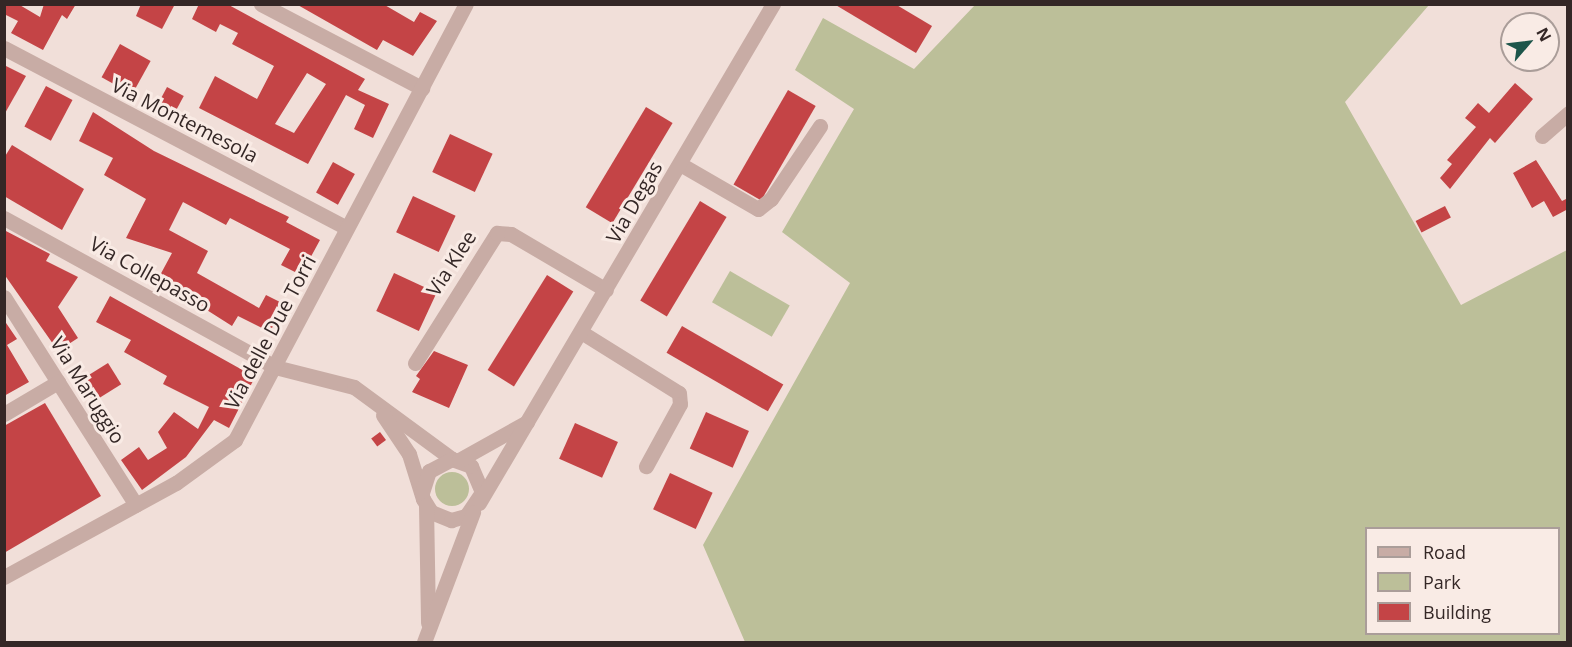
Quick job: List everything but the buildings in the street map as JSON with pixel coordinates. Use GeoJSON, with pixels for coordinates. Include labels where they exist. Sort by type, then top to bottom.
{"type":"FeatureCollection","features":[{"type":"Feature","properties":{"kind":"street"},"geometry":{"type":"LineString","coordinates":[[261,4],[422,88]]}},
{"type":"Feature","properties":{"kind":"street","name":"Via delle Due Torri"},"geometry":{"type":"LineString","coordinates":[[4,578],[136,505],[228,448],[275,367],[466,4]]}},
{"type":"Feature","properties":{"kind":"street","name":"Via Degas"},"geometry":{"type":"LineString","coordinates":[[425,640],[476,507],[582,332],[773,4]]}},
{"type":"Feature","properties":{"kind":"street","name":"Via Montemesola"},"geometry":{"type":"LineString","coordinates":[[4,48],[347,228]]}},
{"type":"Feature","properties":{"kind":"street"},"geometry":{"type":"LineString","coordinates":[[1542,135],[1568,113]]}},
{"type":"Feature","properties":{"kind":"street"},"geometry":{"type":"LineString","coordinates":[[680,164],[758,209],[771,199],[820,126]]}},
{"type":"Feature","properties":{"kind":"street","name":"Via Collepasso"},"geometry":{"type":"LineString","coordinates":[[4,218],[275,367]]}},
{"type":"Feature","properties":{"kind":"street","name":"Via Klee"},"geometry":{"type":"LineString","coordinates":[[415,363],[497,233],[512,234],[606,291]]}},
{"type":"Feature","properties":{"kind":"street","name":"Via Maruggio"},"geometry":{"type":"LineString","coordinates":[[6,303],[136,505]]}},
{"type":"Feature","properties":{"kind":"street"},"geometry":{"type":"LineString","coordinates":[[582,332],[679,393],[680,404],[646,466]]}},
{"type":"Feature","properties":{"kind":"street"},"geometry":{"type":"LineString","coordinates":[[275,367],[346,383],[478,477],[476,507],[451,520],[424,499],[409,454],[379,407]]}},
{"type":"Feature","properties":{"kind":"street"},"geometry":{"type":"LineString","coordinates":[[4,414],[58,382]]}},
{"type":"Feature","properties":{"kind":"street","name":"Via Degas"},"geometry":{"type":"LineString","coordinates":[[455,459],[529,420]]}},
{"type":"Feature","properties":{"kind":"street"},"geometry":{"type":"LineString","coordinates":[[425,640],[424,499],[429,471],[455,459]]}},
{"type":"Feature","properties":{"kind":"green space"},"geometry":{"type":"Polygon","coordinates":[[[975,5],[1429,5],[1345,102],[1461,305],[1567,250],[1567,642],[745,642],[703,545],[850,283],[782,232],[854,109],[795,70],[823,18],[914,69],[975,5]]]}},
{"type":"Feature","properties":{"kind":"green space"},"geometry":{"type":"Polygon","coordinates":[[[730,271],[790,306],[772,337],[712,302],[730,271]]]}},
{"type":"Feature","properties":{"kind":"green space"},"geometry":{"type":"Polygon","coordinates":[[[452,472],[464,477],[469,489],[464,501],[452,506],[440,501],[435,489],[440,477],[452,472]]]}}]}
